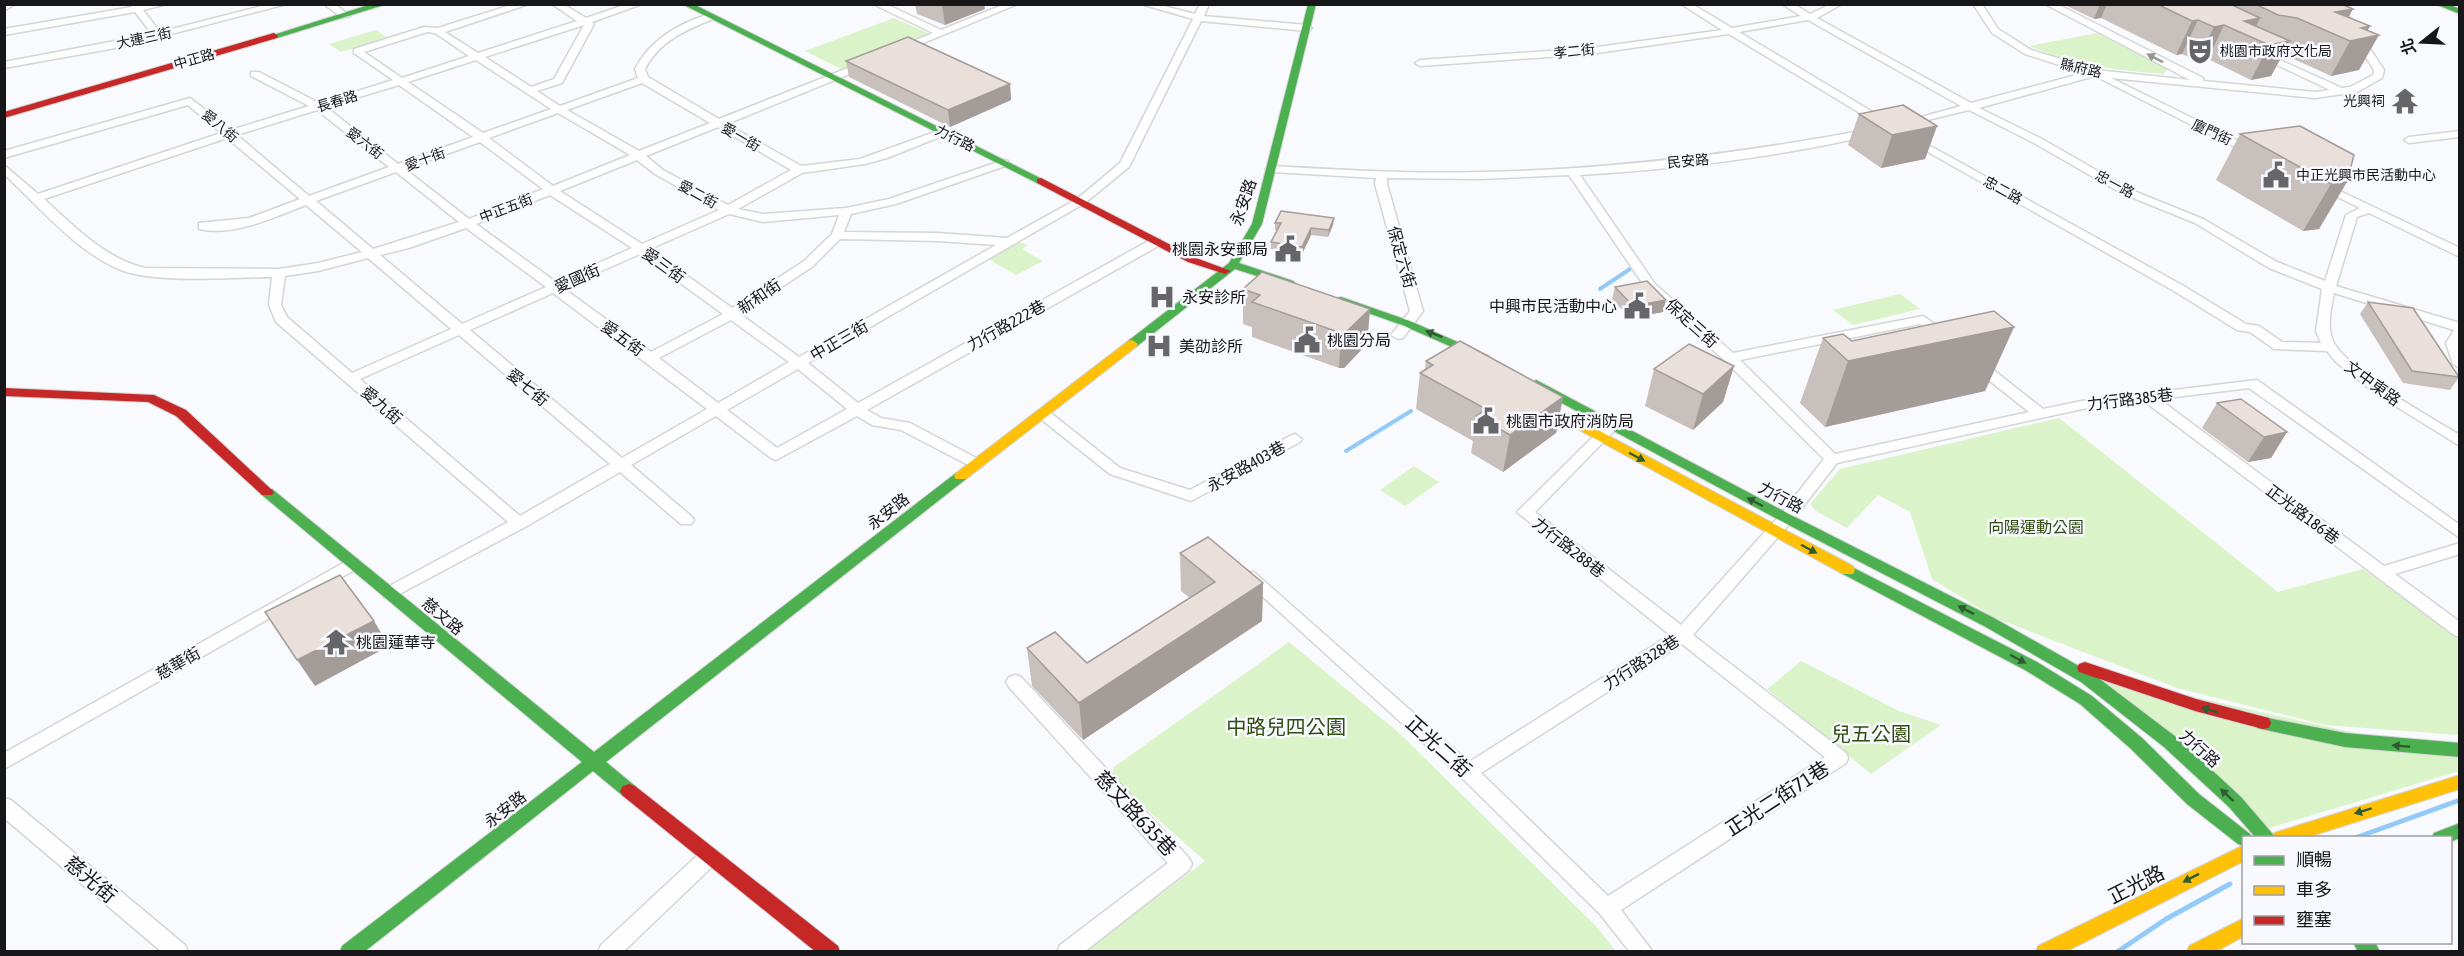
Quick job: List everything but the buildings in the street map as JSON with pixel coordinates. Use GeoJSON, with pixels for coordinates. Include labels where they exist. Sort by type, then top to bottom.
{"type":"FeatureCollection","features":[{"type":"Feature","properties":{"kind":"street"},"geometry":{"type":"LineString","coordinates":[[4,8],[10,4]]}},
{"type":"Feature","properties":{"kind":"street"},"geometry":{"type":"LineString","coordinates":[[4,33],[163,4]]}},
{"type":"Feature","properties":{"kind":"street","name":"大連三街"},"geometry":{"type":"LineString","coordinates":[[4,65],[158,35],[283,4]]}},
{"type":"Feature","properties":{"kind":"street"},"geometry":{"type":"LineString","coordinates":[[328,4],[345,16]]}},
{"type":"Feature","properties":{"kind":"street","name":"中正路"},"geometry":{"type":"LineString","coordinates":[[4,115],[383,4]]}},
{"type":"Feature","properties":{"kind":"street"},"geometry":{"type":"LineString","coordinates":[[432,30],[525,4]]}},
{"type":"Feature","properties":{"kind":"street"},"geometry":{"type":"LineString","coordinates":[[530,90],[558,81],[589,24],[556,4]]}},
{"type":"Feature","properties":{"kind":"street","name":"長春路"},"geometry":{"type":"LineString","coordinates":[[38,198],[229,134],[638,4]]}},
{"type":"Feature","properties":{"kind":"street","name":"力行路"},"geometry":{"type":"LineString","coordinates":[[686,4],[1081,201],[1192,260],[1225,271],[1306,288]]}},
{"type":"Feature","properties":{"kind":"street"},"geometry":{"type":"LineString","coordinates":[[877,4],[941,33]]}},
{"type":"Feature","properties":{"kind":"street"},"geometry":{"type":"LineString","coordinates":[[891,54],[1014,4]]}},
{"type":"Feature","properties":{"kind":"street"},"geometry":{"type":"LineString","coordinates":[[1145,4],[1175,15],[1199,19],[1306,28]]}},
{"type":"Feature","properties":{"kind":"street","name":"中正三街"},"geometry":{"type":"LineString","coordinates":[[390,593],[519,523],[1081,201],[1125,165],[1205,4]]}},
{"type":"Feature","properties":{"kind":"street","name":"永安路"},"geometry":{"type":"LineString","coordinates":[[349,951],[1225,271],[1257,224],[1312,4]]}},
{"type":"Feature","properties":{"kind":"street","name":"忠二路"},"geometry":{"type":"LineString","coordinates":[[1685,4],[1728,32],[1896,131],[2178,288],[2242,327],[2254,329],[2279,346],[2329,347]]}},
{"type":"Feature","properties":{"kind":"street","name":"忠一路"},"geometry":{"type":"LineString","coordinates":[[1786,4],[2125,191],[2199,221],[2273,265],[2330,288],[2460,329]]}},
{"type":"Feature","properties":{"kind":"street","name":"孝二街"},"geometry":{"type":"LineString","coordinates":[[1420,63],[1483,60],[1660,43],[1807,16],[1838,4]]}},
{"type":"Feature","properties":{"kind":"street","name":"縣府路"},"geometry":{"type":"LineString","coordinates":[[1977,4],[1995,31],[2028,52],[2095,73],[2315,94],[2343,93],[2354,90],[2378,76],[2379,70],[2367,57],[2363,46],[2336,4]]}},
{"type":"Feature","properties":{"kind":"street","name":"縣府路"},"geometry":{"type":"LineString","coordinates":[[2049,4],[2207,84]]}},
{"type":"Feature","properties":{"kind":"street"},"geometry":{"type":"LineString","coordinates":[[137,7],[158,35]]}},
{"type":"Feature","properties":{"kind":"street"},"geometry":{"type":"LineString","coordinates":[[643,79],[640,69],[645,56],[656,45],[687,26],[710,17]]}},
{"type":"Feature","properties":{"kind":"street","name":"愛三街"},"geometry":{"type":"LineString","coordinates":[[432,30],[357,51],[552,190],[642,249],[799,363],[857,410],[877,422],[905,426],[976,464]]}},
{"type":"Feature","properties":{"kind":"street","name":"愛二街"},"geometry":{"type":"LineString","coordinates":[[432,30],[560,110],[638,155],[659,172],[728,210],[763,218],[846,211],[901,200],[1004,163]]}},
{"type":"Feature","properties":{"kind":"street"},"geometry":{"type":"LineString","coordinates":[[2246,49],[2343,93]]}},
{"type":"Feature","properties":{"kind":"street","name":"中正五街"},"geometry":{"type":"LineString","coordinates":[[4,168],[86,244],[128,268],[145,272],[279,273],[318,267],[405,245],[467,223],[880,58]]}},
{"type":"Feature","properties":{"kind":"street","name":"民安路"},"geometry":{"type":"LineString","coordinates":[[1272,169],[1476,176],[1572,171],[1739,156],[1896,131],[1970,107],[2095,73]]}},
{"type":"Feature","properties":{"kind":"street","name":"廈門街"},"geometry":{"type":"LineString","coordinates":[[2095,73],[2260,156]]}},
{"type":"Feature","properties":{"kind":"street","name":"愛六街"},"geometry":{"type":"LineString","coordinates":[[255,74],[319,107],[467,223]]}},
{"type":"Feature","properties":{"kind":"street","name":"愛十街"},"geometry":{"type":"LineString","coordinates":[[203,226],[216,227],[251,221],[308,202],[643,79]]}},
{"type":"Feature","properties":{"kind":"street","name":"愛一街"},"geometry":{"type":"LineString","coordinates":[[643,79],[799,170]]}},
{"type":"Feature","properties":{"kind":"street","name":"愛八街"},"geometry":{"type":"LineString","coordinates":[[4,155],[190,101],[370,254]]}},
{"type":"Feature","properties":{"kind":"street"},"geometry":{"type":"LineString","coordinates":[[799,170],[837,167],[872,159],[943,132]]}},
{"type":"Feature","properties":{"kind":"street"},"geometry":{"type":"LineString","coordinates":[[2409,140],[2460,134]]}},
{"type":"Feature","properties":{"kind":"street","name":"愛國街"},"geometry":{"type":"LineString","coordinates":[[351,378],[728,210],[799,170]]}},
{"type":"Feature","properties":{"kind":"street","name":"保定三街"},"geometry":{"type":"LineString","coordinates":[[1572,171],[1651,286],[1730,358],[1832,459]]}},
{"type":"Feature","properties":{"kind":"street","name":"保定六街"},"geometry":{"type":"LineString","coordinates":[[1382,174],[1381,184],[1417,311],[1402,329]]}},
{"type":"Feature","properties":{"kind":"street"},"geometry":{"type":"LineString","coordinates":[[2310,180],[2460,253]]}},
{"type":"Feature","properties":{"kind":"street","name":"文中東路"},"geometry":{"type":"LineString","coordinates":[[2369,209],[2352,215],[2330,288],[2322,333],[2329,347],[2356,374],[2460,442]]}},
{"type":"Feature","properties":{"kind":"street","name":"新和街"},"geometry":{"type":"LineString","coordinates":[[650,358],[732,314],[808,264],[837,235],[846,211]]}},
{"type":"Feature","properties":{"kind":"street","name":"愛五街"},"geometry":{"type":"LineString","coordinates":[[467,223],[650,358],[776,455]]}},
{"type":"Feature","properties":{"kind":"street"},"geometry":{"type":"LineString","coordinates":[[837,235],[938,237],[1007,242]]}},
{"type":"Feature","properties":{"kind":"street","name":"力行路222巷"},"geometry":{"type":"LineString","coordinates":[[776,455],[1156,242]]}},
{"type":"Feature","properties":{"kind":"street","name":"愛七街"},"geometry":{"type":"LineString","coordinates":[[370,254],[686,520]]}},
{"type":"Feature","properties":{"kind":"street","name":"力行路"},"geometry":{"type":"LineString","coordinates":[[1225,271],[1239,282]]}},
{"type":"Feature","properties":{"kind":"street","name":"愛九街"},"geometry":{"type":"LineString","coordinates":[[279,273],[275,305],[280,319],[519,523]]}},
{"type":"Feature","properties":{"kind":"street"},"geometry":{"type":"LineString","coordinates":[[1328,296],[1402,329],[1484,371]]}},
{"type":"Feature","properties":{"kind":"street"},"geometry":{"type":"LineString","coordinates":[[1730,358],[1923,320],[2040,414]]}},
{"type":"Feature","properties":{"kind":"street"},"geometry":{"type":"LineString","coordinates":[[1372,326],[1402,329],[1459,344],[1495,362]]}},
{"type":"Feature","properties":{"kind":"street"},"geometry":{"type":"LineString","coordinates":[[2460,329],[2452,343],[2460,363]]}},
{"type":"Feature","properties":{"kind":"street","name":"力行路"},"geometry":{"type":"LineString","coordinates":[[1524,377],[1786,518],[1989,622],[2087,678],[2170,741],[2235,802],[2265,836]]}},
{"type":"Feature","properties":{"kind":"street","name":"力行路385巷"},"geometry":{"type":"LineString","coordinates":[[1832,459],[2082,405],[2252,383],[2460,532]]}},
{"type":"Feature","properties":{"kind":"street","name":"慈文路"},"geometry":{"type":"LineString","coordinates":[[4,392],[150,398],[166,402],[178,409],[224,453],[352,564],[709,857],[831,951]]}},
{"type":"Feature","properties":{"kind":"street","name":"力行路"},"geometry":{"type":"LineString","coordinates":[[1523,392],[1774,531],[2031,666],[2086,700],[2136,743],[2193,799],[2242,837]]}},
{"type":"Feature","properties":{"kind":"street","name":"正光路186巷"},"geometry":{"type":"LineString","coordinates":[[2147,397],[2460,631]]}},
{"type":"Feature","properties":{"kind":"street","name":"永安路403巷"},"geometry":{"type":"LineString","coordinates":[[1041,413],[1115,471],[1191,496],[1295,439]]}},
{"type":"Feature","properties":{"kind":"street","name":"力行路288巷"},"geometry":{"type":"LineString","coordinates":[[1613,425],[1525,512],[1682,636]]}},
{"type":"Feature","properties":{"kind":"street"},"geometry":{"type":"LineString","coordinates":[[1786,518],[1832,459]]}},
{"type":"Feature","properties":{"kind":"street","name":"力行路328巷"},"geometry":{"type":"LineString","coordinates":[[1468,772],[1682,636],[1786,518]]}},
{"type":"Feature","properties":{"kind":"street"},"geometry":{"type":"LineString","coordinates":[[2381,573],[2460,548]]}},
{"type":"Feature","properties":{"kind":"street","name":"正光二街"},"geometry":{"type":"LineString","coordinates":[[1231,562],[1468,772],[1607,908],[1643,951]]}},
{"type":"Feature","properties":{"kind":"street","name":"慈華街"},"geometry":{"type":"LineString","coordinates":[[4,762],[352,564]]}},
{"type":"Feature","properties":{"kind":"street"},"geometry":{"type":"LineString","coordinates":[[1989,622],[2091,670],[2214,712],[2293,731],[2370,743],[2460,750]]}},
{"type":"Feature","properties":{"kind":"street","name":"正光二街71巷"},"geometry":{"type":"LineString","coordinates":[[1607,908],[1839,758],[1682,636]]}},
{"type":"Feature","properties":{"kind":"street","name":"慈文路635巷"},"geometry":{"type":"LineString","coordinates":[[1015,682],[1182,864],[1066,951]]}},
{"type":"Feature","properties":{"kind":"street"},"geometry":{"type":"LineString","coordinates":[[2283,836],[2460,782]]}},
{"type":"Feature","properties":{"kind":"street","name":"慈光街"},"geometry":{"type":"LineString","coordinates":[[4,806],[178,951]]}},
{"type":"Feature","properties":{"kind":"street"},"geometry":{"type":"LineString","coordinates":[[2443,836],[2460,830]]}},
{"type":"Feature","properties":{"kind":"street","name":"正光路"},"geometry":{"type":"LineString","coordinates":[[2045,951],[2242,853]]}},
{"type":"Feature","properties":{"kind":"street"},"geometry":{"type":"LineString","coordinates":[[608,951],[709,857]]}},
{"type":"Feature","properties":{"kind":"street"},"geometry":{"type":"LineString","coordinates":[[2196,951],[2242,927]]}},
{"type":"Feature","properties":{"kind":"green space"},"geometry":{"type":"Polygon","coordinates":[[[894,18],[930,34],[841,69],[805,51],[894,18]]]}},
{"type":"Feature","properties":{"kind":"green space"},"geometry":{"type":"Polygon","coordinates":[[[376,30],[388,38],[341,52],[329,44],[376,30]]]}},
{"type":"Feature","properties":{"kind":"green space"},"geometry":{"type":"Polygon","coordinates":[[[2097,33],[2167,69],[2164,74],[2095,66],[2029,46],[2097,33]]]}},
{"type":"Feature","properties":{"kind":"green space"},"geometry":{"type":"Polygon","coordinates":[[[1011,243],[1028,245],[1022,249],[1043,261],[1016,275],[985,257],[1011,243]]]}},
{"type":"Feature","properties":{"kind":"green space"},"geometry":{"type":"Polygon","coordinates":[[[1900,294],[1920,309],[1853,325],[1833,310],[1900,294]]]}},
{"type":"Feature","properties":{"kind":"green space","name":"向陽運動公園"},"geometry":{"type":"Polygon","coordinates":[[[2059,418],[2278,592],[2363,569],[2459,638],[2459,735],[2325,725],[2177,688],[1995,618],[1932,579],[1910,512],[1878,495],[1847,528],[1816,511],[1810,504],[1840,469],[2059,418]]]}},
{"type":"Feature","properties":{"kind":"green space"},"geometry":{"type":"Polygon","coordinates":[[[1414,466],[1439,482],[1405,506],[1380,490],[1414,466]]]}},
{"type":"Feature","properties":{"kind":"green space","name":"中路兒四公園"},"geometry":{"type":"Polygon","coordinates":[[[1289,642],[1397,731],[1595,925],[1616,951],[1083,952],[1205,861],[1110,777],[1114,767],[1289,642]]]}},
{"type":"Feature","properties":{"kind":"green space","name":"兒五公園"},"geometry":{"type":"Polygon","coordinates":[[[1801,661],[1899,711],[1941,725],[1871,774],[1767,689],[1801,661]]]}},
{"type":"Feature","properties":{"kind":"green space"},"geometry":{"type":"Polygon","coordinates":[[[2091,674],[2459,756],[2459,771],[2269,828],[2091,674]]]}},
{"type":"Feature","properties":{"kind":"waterway"},"geometry":{"type":"LineString","coordinates":[[1600,289],[1630,269]]}},
{"type":"Feature","properties":{"kind":"waterway"},"geometry":{"type":"LineString","coordinates":[[1346,451],[1411,411]]}},
{"type":"Feature","properties":{"kind":"waterway"},"geometry":{"type":"LineString","coordinates":[[2361,836],[2460,800]]}},
{"type":"Feature","properties":{"kind":"waterway"},"geometry":{"type":"LineString","coordinates":[[2117,952],[2166,919],[2230,884]]}},
{"type":"Feature","properties":{"kind":"traffic: fast"},"geometry":{"type":"LineString","coordinates":[[274,36],[383,4]]}},
{"type":"Feature","properties":{"kind":"traffic: fast"},"geometry":{"type":"LineString","coordinates":[[686,4],[1041,181]]}},
{"type":"Feature","properties":{"kind":"traffic: fast"},"geometry":{"type":"LineString","coordinates":[[1132,344],[1233,265],[1257,224],[1312,4]]}},
{"type":"Feature","properties":{"kind":"traffic: fast"},"geometry":{"type":"LineString","coordinates":[[2439,4],[2460,12]]}},
{"type":"Feature","properties":{"kind":"traffic: fast"},"geometry":{"type":"LineString","coordinates":[[1233,265],[1289,283]]}},
{"type":"Feature","properties":{"kind":"traffic: fast"},"geometry":{"type":"LineString","coordinates":[[1341,300],[1406,323],[1483,356]]}},
{"type":"Feature","properties":{"kind":"traffic: fast"},"geometry":{"type":"LineString","coordinates":[[1536,384],[1786,518],[1989,622],[2087,678],[2170,742],[2235,802],[2265,836]]}},
{"type":"Feature","properties":{"kind":"traffic: fast"},"geometry":{"type":"LineString","coordinates":[[349,952],[961,476]]}},
{"type":"Feature","properties":{"kind":"traffic: fast"},"geometry":{"type":"LineString","coordinates":[[267,492],[629,791]]}},
{"type":"Feature","properties":{"kind":"traffic: fast"},"geometry":{"type":"LineString","coordinates":[[1848,570],[2031,666],[2086,700],[2136,743],[2193,799],[2242,837]]}},
{"type":"Feature","properties":{"kind":"traffic: fast"},"geometry":{"type":"LineString","coordinates":[[2263,723],[2345,740],[2460,750]]}},
{"type":"Feature","properties":{"kind":"traffic: fast"},"geometry":{"type":"LineString","coordinates":[[2445,836],[2460,830]]}},
{"type":"Feature","properties":{"kind":"traffic: fast"},"geometry":{"type":"LineString","coordinates":[[2364,944],[2371,952]]}},
{"type":"Feature","properties":{"kind":"traffic: slow"},"geometry":{"type":"LineString","coordinates":[[961,476],[1132,344]]}},
{"type":"Feature","properties":{"kind":"traffic: slow"},"geometry":{"type":"LineString","coordinates":[[1566,417],[1848,570]]}},
{"type":"Feature","properties":{"kind":"traffic: slow"},"geometry":{"type":"LineString","coordinates":[[2286,836],[2460,782]]}},
{"type":"Feature","properties":{"kind":"traffic: slow"},"geometry":{"type":"LineString","coordinates":[[2045,952],[2242,853]]}},
{"type":"Feature","properties":{"kind":"traffic: slow"},"geometry":{"type":"LineString","coordinates":[[2196,952],[2242,927]]}},
{"type":"Feature","properties":{"kind":"traffic: jam"},"geometry":{"type":"LineString","coordinates":[[4,115],[274,36]]}},
{"type":"Feature","properties":{"kind":"traffic: jam"},"geometry":{"type":"LineString","coordinates":[[1041,181],[1192,260],[1225,271]]}},
{"type":"Feature","properties":{"kind":"traffic: jam"},"geometry":{"type":"LineString","coordinates":[[4,392],[150,398],[181,413],[267,492]]}},
{"type":"Feature","properties":{"kind":"traffic: jam"},"geometry":{"type":"LineString","coordinates":[[2085,668],[2195,705],[2263,723]]}},
{"type":"Feature","properties":{"kind":"traffic: jam"},"geometry":{"type":"LineString","coordinates":[[629,791],[831,952]]}},
{"type":"Feature","properties":{"kind":"place","name":"桃園市政府文化局"},"geometry":{"type":"Point","coordinates":[2200,51]}},
{"type":"Feature","properties":{"kind":"place","name":"光興祠"},"geometry":{"type":"Point","coordinates":[2405,101]}},
{"type":"Feature","properties":{"kind":"place","name":"中正光興市民活動中心"},"geometry":{"type":"Point","coordinates":[2276,175]}},
{"type":"Feature","properties":{"kind":"place","name":"桃園永安郵局"},"geometry":{"type":"Point","coordinates":[1288,249]}},
{"type":"Feature","properties":{"kind":"place","name":"永安診所"},"geometry":{"type":"Point","coordinates":[1162,297]}},
{"type":"Feature","properties":{"kind":"place","name":"中興市民活動中心"},"geometry":{"type":"Point","coordinates":[1637,306]}},
{"type":"Feature","properties":{"kind":"place","name":"桃園分局"},"geometry":{"type":"Point","coordinates":[1307,340]}},
{"type":"Feature","properties":{"kind":"place","name":"美劭診所"},"geometry":{"type":"Point","coordinates":[1159,346]}},
{"type":"Feature","properties":{"kind":"place","name":"桃園市政府消防局"},"geometry":{"type":"Point","coordinates":[1486,421]}},
{"type":"Feature","properties":{"kind":"place","name":"桃園蓮華寺"},"geometry":{"type":"Point","coordinates":[336,642]}}]}
